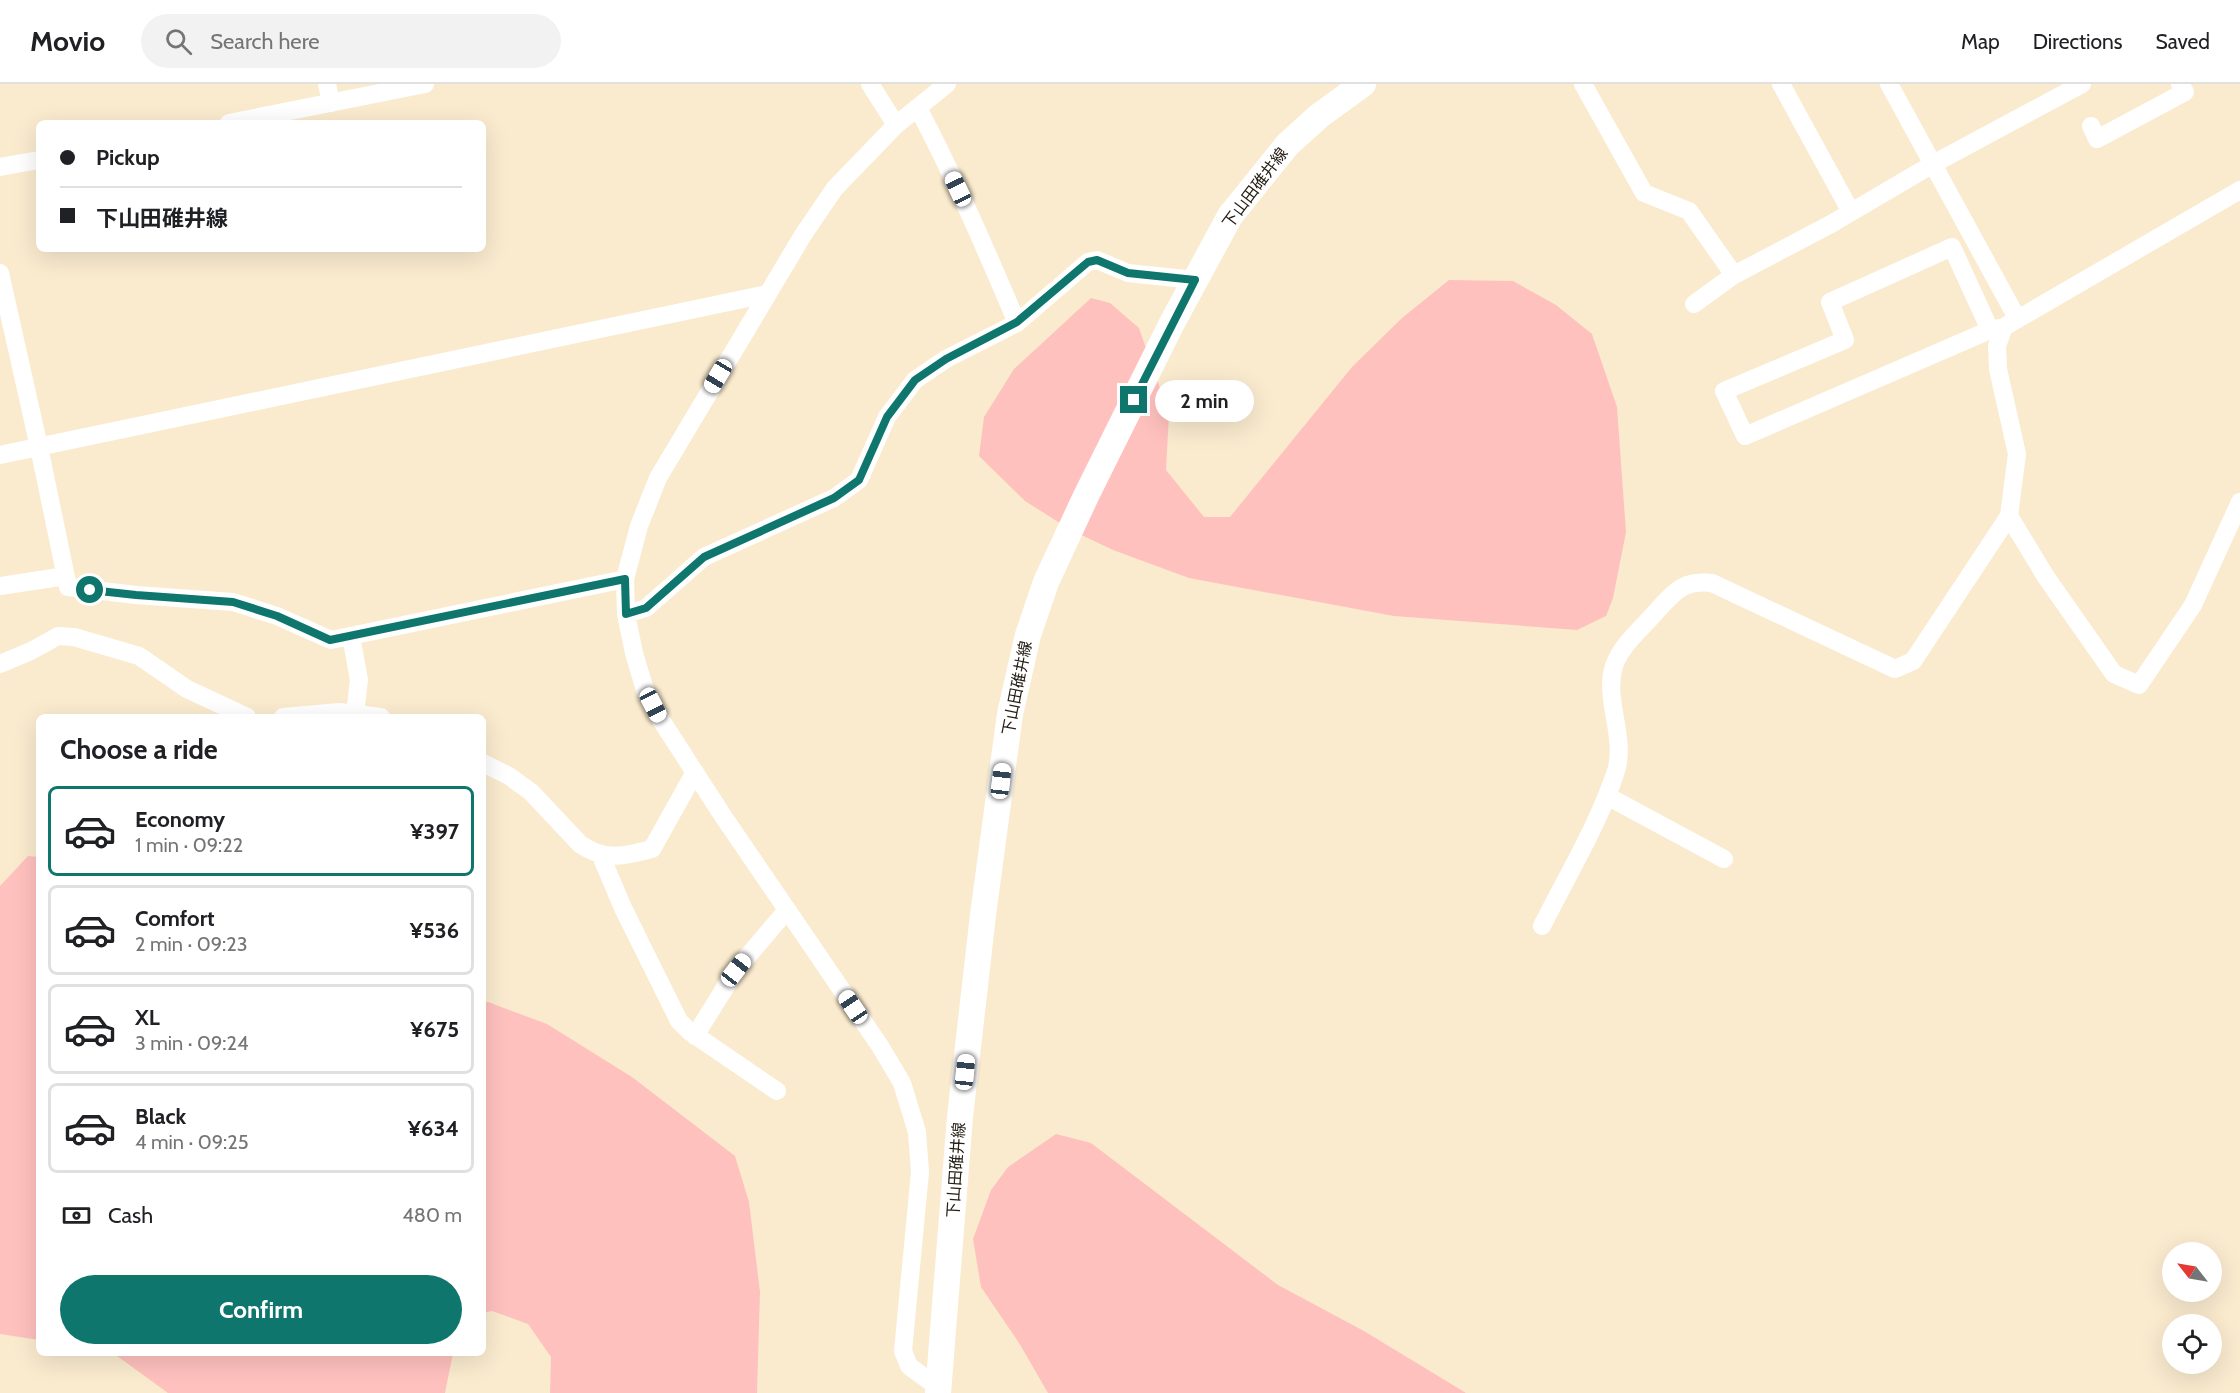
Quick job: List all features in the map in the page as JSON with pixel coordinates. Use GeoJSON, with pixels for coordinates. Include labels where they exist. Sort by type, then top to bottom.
{"type":"FeatureCollection","features":[{"type":"Feature","properties":{"kind":"main road","name":"下山田碓井線"},"geometry":{"type":"LineString","coordinates":[[939,1390],[960,1117],[983,915],[1010,714],[1028,635],[1046,582],[1086,496],[1195,280],[1230,216],[1287,145],[1319,116],[1364,84]]}},
{"type":"Feature","properties":{"kind":"street"},"geometry":{"type":"LineString","coordinates":[[327,84],[332,103]]}},
{"type":"Feature","properties":{"kind":"street"},"geometry":{"type":"LineString","coordinates":[[244,120],[425,84]]}},
{"type":"Feature","properties":{"kind":"street"},"geometry":{"type":"LineString","coordinates":[[870,84],[896,125]]}},
{"type":"Feature","properties":{"kind":"street"},"geometry":{"type":"LineString","coordinates":[[939,1390],[909,1366],[903,1351],[920,1172],[917,1132],[902,1083],[880,1046],[661,720],[645,690],[634,653],[626,614],[625,579],[639,526],[658,478],[767,294],[835,188],[896,125],[947,84]]}},
{"type":"Feature","properties":{"kind":"street"},"geometry":{"type":"LineString","coordinates":[[1583,84],[1644,193],[1689,212],[1734,276]]}},
{"type":"Feature","properties":{"kind":"street"},"geometry":{"type":"LineString","coordinates":[[1780,84],[1851,212]]}},
{"type":"Feature","properties":{"kind":"street"},"geometry":{"type":"LineString","coordinates":[[1542,926],[1617,772],[1620,747],[1612,693],[1614,668],[1622,650],[1669,597],[1683,585],[1697,582],[1712,583],[1895,669],[1913,661],[2009,516],[2018,454],[1998,369],[1997,346],[2004,325],[1933,164],[1889,84]]}},
{"type":"Feature","properties":{"kind":"street"},"geometry":{"type":"LineString","coordinates":[[1694,304],[1734,276],[1851,212],[2053,91],[2082,84]]}},
{"type":"Feature","properties":{"kind":"street"},"geometry":{"type":"LineString","coordinates":[[2091,126],[2097,139],[2185,92],[2180,84]]}},
{"type":"Feature","properties":{"kind":"street"},"geometry":{"type":"LineString","coordinates":[[918,108],[963,199],[1017,322]]}},
{"type":"Feature","properties":{"kind":"street"},"geometry":{"type":"LineString","coordinates":[[0,167],[36,161]]}},
{"type":"Feature","properties":{"kind":"street"},"geometry":{"type":"LineString","coordinates":[[2004,325],[1952,247],[1830,302],[1845,340],[1725,391],[1745,436],[2004,325],[2240,190]]}},
{"type":"Feature","properties":{"kind":"street"},"geometry":{"type":"LineString","coordinates":[[626,614],[646,608],[704,557],[834,498],[859,480],[887,417],[915,380],[946,359],[1017,322],[1088,262],[1097,260],[1128,273],[1195,280]]}},
{"type":"Feature","properties":{"kind":"street"},"geometry":{"type":"LineString","coordinates":[[0,273],[68,587],[136,595],[233,602],[277,616],[330,640],[625,579]]}},
{"type":"Feature","properties":{"kind":"street"},"geometry":{"type":"LineString","coordinates":[[0,455],[767,294]]}},
{"type":"Feature","properties":{"kind":"street"},"geometry":{"type":"LineString","coordinates":[[2009,516],[2046,577],[2114,674],[2139,685],[2193,605],[2240,502]]}},
{"type":"Feature","properties":{"kind":"street"},"geometry":{"type":"LineString","coordinates":[[0,586],[66,576]]}},
{"type":"Feature","properties":{"kind":"street"},"geometry":{"type":"LineString","coordinates":[[0,664],[58,636],[74,637],[139,656],[187,689],[241,714]]}},
{"type":"Feature","properties":{"kind":"street"},"geometry":{"type":"LineString","coordinates":[[317,714],[339,712],[355,714],[359,680],[351,636]]}},
{"type":"Feature","properties":{"kind":"street"},"geometry":{"type":"LineString","coordinates":[[486,764],[509,776],[531,792],[580,844],[601,856],[619,857],[652,849],[695,772]]}},
{"type":"Feature","properties":{"kind":"street"},"geometry":{"type":"LineString","coordinates":[[1607,796],[1724,859]]}},
{"type":"Feature","properties":{"kind":"street"},"geometry":{"type":"LineString","coordinates":[[601,856],[623,908],[679,1021],[695,1036],[777,1091]]}},
{"type":"Feature","properties":{"kind":"street"},"geometry":{"type":"LineString","coordinates":[[695,1036],[736,970],[787,910]]}},
{"type":"Feature","properties":{"kind":"shaded area"},"geometry":{"type":"Polygon","coordinates":[[[1449,280],[1513,281],[1556,305],[1592,334],[1617,407],[1626,532],[1613,598],[1606,616],[1577,630],[1394,616],[1189,578],[1113,550],[1071,530],[1025,501],[979,456],[984,417],[1014,369],[1091,298],[1110,303],[1139,328],[1169,414],[1166,470],[1204,517],[1230,517],[1352,367],[1402,318],[1449,280]]]}},
{"type":"Feature","properties":{"kind":"shaded area"},"geometry":{"type":"Polygon","coordinates":[[[28,856],[36,857],[36,1340],[0,1334],[0,886],[28,856]]]}},
{"type":"Feature","properties":{"kind":"shaded area"},"geometry":{"type":"Polygon","coordinates":[[[486,1002],[547,1024],[632,1077],[735,1156],[749,1202],[760,1292],[757,1393],[550,1393],[551,1357],[528,1324],[492,1311],[486,1312],[486,1002]]]}},
{"type":"Feature","properties":{"kind":"shaded area"},"geometry":{"type":"Polygon","coordinates":[[[1056,1134],[1091,1143],[1278,1285],[1364,1331],[1466,1393],[1048,1393],[1019,1343],[981,1287],[973,1239],[991,1190],[1008,1167],[1056,1134]]]}},
{"type":"Feature","properties":{"kind":"shaded area"},"geometry":{"type":"Polygon","coordinates":[[[117,1356],[452,1356],[445,1393],[168,1393],[117,1356]]]}},
{"type":"Feature","properties":{"kind":"route"},"geometry":{"type":"LineString","coordinates":[[90,590],[233,602],[277,616],[330,640],[625,579],[626,614],[646,608],[704,557],[834,498],[859,480],[887,417],[915,380],[946,359],[1017,322],[1088,262],[1097,260],[1128,273],[1195,280],[1134,400]]}}]}
